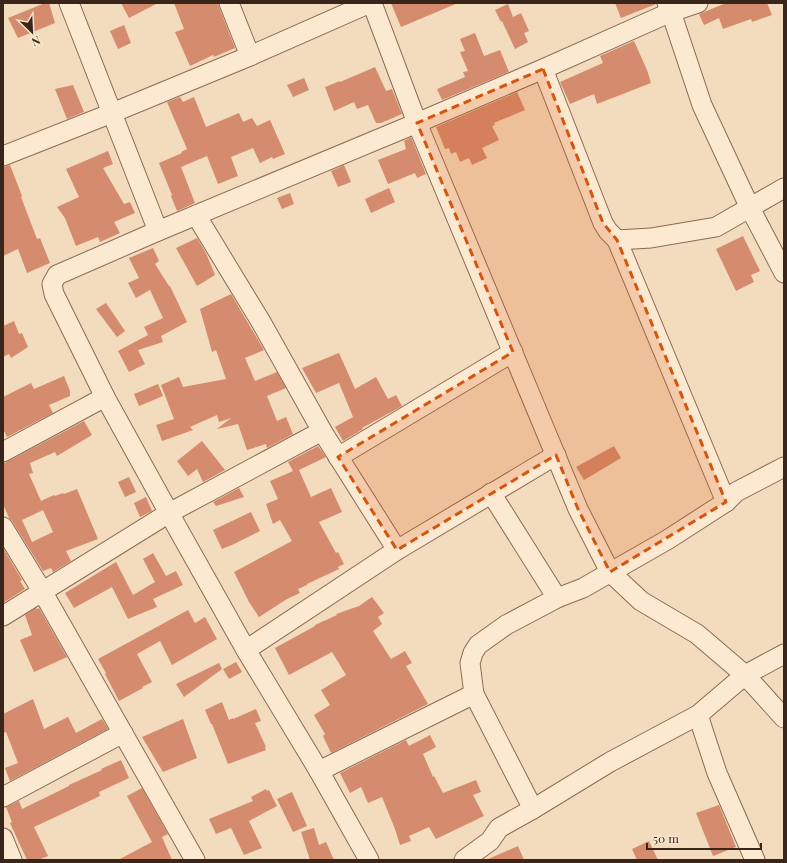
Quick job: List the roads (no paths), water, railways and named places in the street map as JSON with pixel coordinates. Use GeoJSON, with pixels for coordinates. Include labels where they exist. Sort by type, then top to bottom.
{"type":"FeatureCollection","features":[{"type":"Feature","properties":{"kind":"street"},"geometry":{"type":"LineString","coordinates":[[69,3],[158,231]]}},
{"type":"Feature","properties":{"kind":"street"},"geometry":{"type":"LineString","coordinates":[[229,3],[250,56]]}},
{"type":"Feature","properties":{"kind":"street"},"geometry":{"type":"LineString","coordinates":[[3,156],[250,56],[371,3],[418,123],[578,509],[610,572],[640,602],[696,634],[745,675],[784,718]]}},
{"type":"Feature","properties":{"kind":"street"},"geometry":{"type":"LineString","coordinates":[[369,860],[319,771],[246,650],[105,397],[54,294],[52,284],[57,276],[158,231],[418,123],[543,69],[669,8],[698,3]]}},
{"type":"Feature","properties":{"kind":"street"},"geometry":{"type":"LineString","coordinates":[[669,8],[702,104],[750,208],[784,273]]}},
{"type":"Feature","properties":{"kind":"street"},"geometry":{"type":"LineString","coordinates":[[543,69],[603,223],[608,232],[617,240],[726,502]]}},
{"type":"Feature","properties":{"kind":"street"},"geometry":{"type":"LineString","coordinates":[[617,240],[651,238],[716,227],[784,188]]}},
{"type":"Feature","properties":{"kind":"street"},"geometry":{"type":"LineString","coordinates":[[196,215],[261,322],[322,431],[397,550]]}},
{"type":"Feature","properties":{"kind":"street"},"geometry":{"type":"LineString","coordinates":[[338,457],[513,352]]}},
{"type":"Feature","properties":{"kind":"street"},"geometry":{"type":"LineString","coordinates":[[3,452],[105,397]]}},
{"type":"Feature","properties":{"kind":"street"},"geometry":{"type":"LineString","coordinates":[[3,616],[169,513],[322,431]]}},
{"type":"Feature","properties":{"kind":"street"},"geometry":{"type":"LineString","coordinates":[[246,650],[397,550],[556,455]]}},
{"type":"Feature","properties":{"kind":"street"},"geometry":{"type":"LineString","coordinates":[[533,809],[474,694],[470,663],[473,653],[478,645],[506,625],[557,598],[583,588],[667,540],[726,502],[736,492],[784,467]]}},
{"type":"Feature","properties":{"kind":"street"},"geometry":{"type":"LineString","coordinates":[[491,494],[557,598]]}},
{"type":"Feature","properties":{"kind":"street"},"geometry":{"type":"LineString","coordinates":[[3,527],[42,591],[195,860]]}},
{"type":"Feature","properties":{"kind":"street"},"geometry":{"type":"LineString","coordinates":[[464,860],[490,841],[499,828],[610,762],[698,715],[745,675],[784,654]]}},
{"type":"Feature","properties":{"kind":"street"},"geometry":{"type":"LineString","coordinates":[[319,771],[474,694]]}},
{"type":"Feature","properties":{"kind":"street"},"geometry":{"type":"LineString","coordinates":[[698,715],[717,773],[755,860]]}},
{"type":"Feature","properties":{"kind":"street"},"geometry":{"type":"LineString","coordinates":[[3,797],[123,733]]}},
{"type":"Feature","properties":{"kind":"street"},"geometry":{"type":"LineString","coordinates":[[3,838],[12,860]]}}]}
